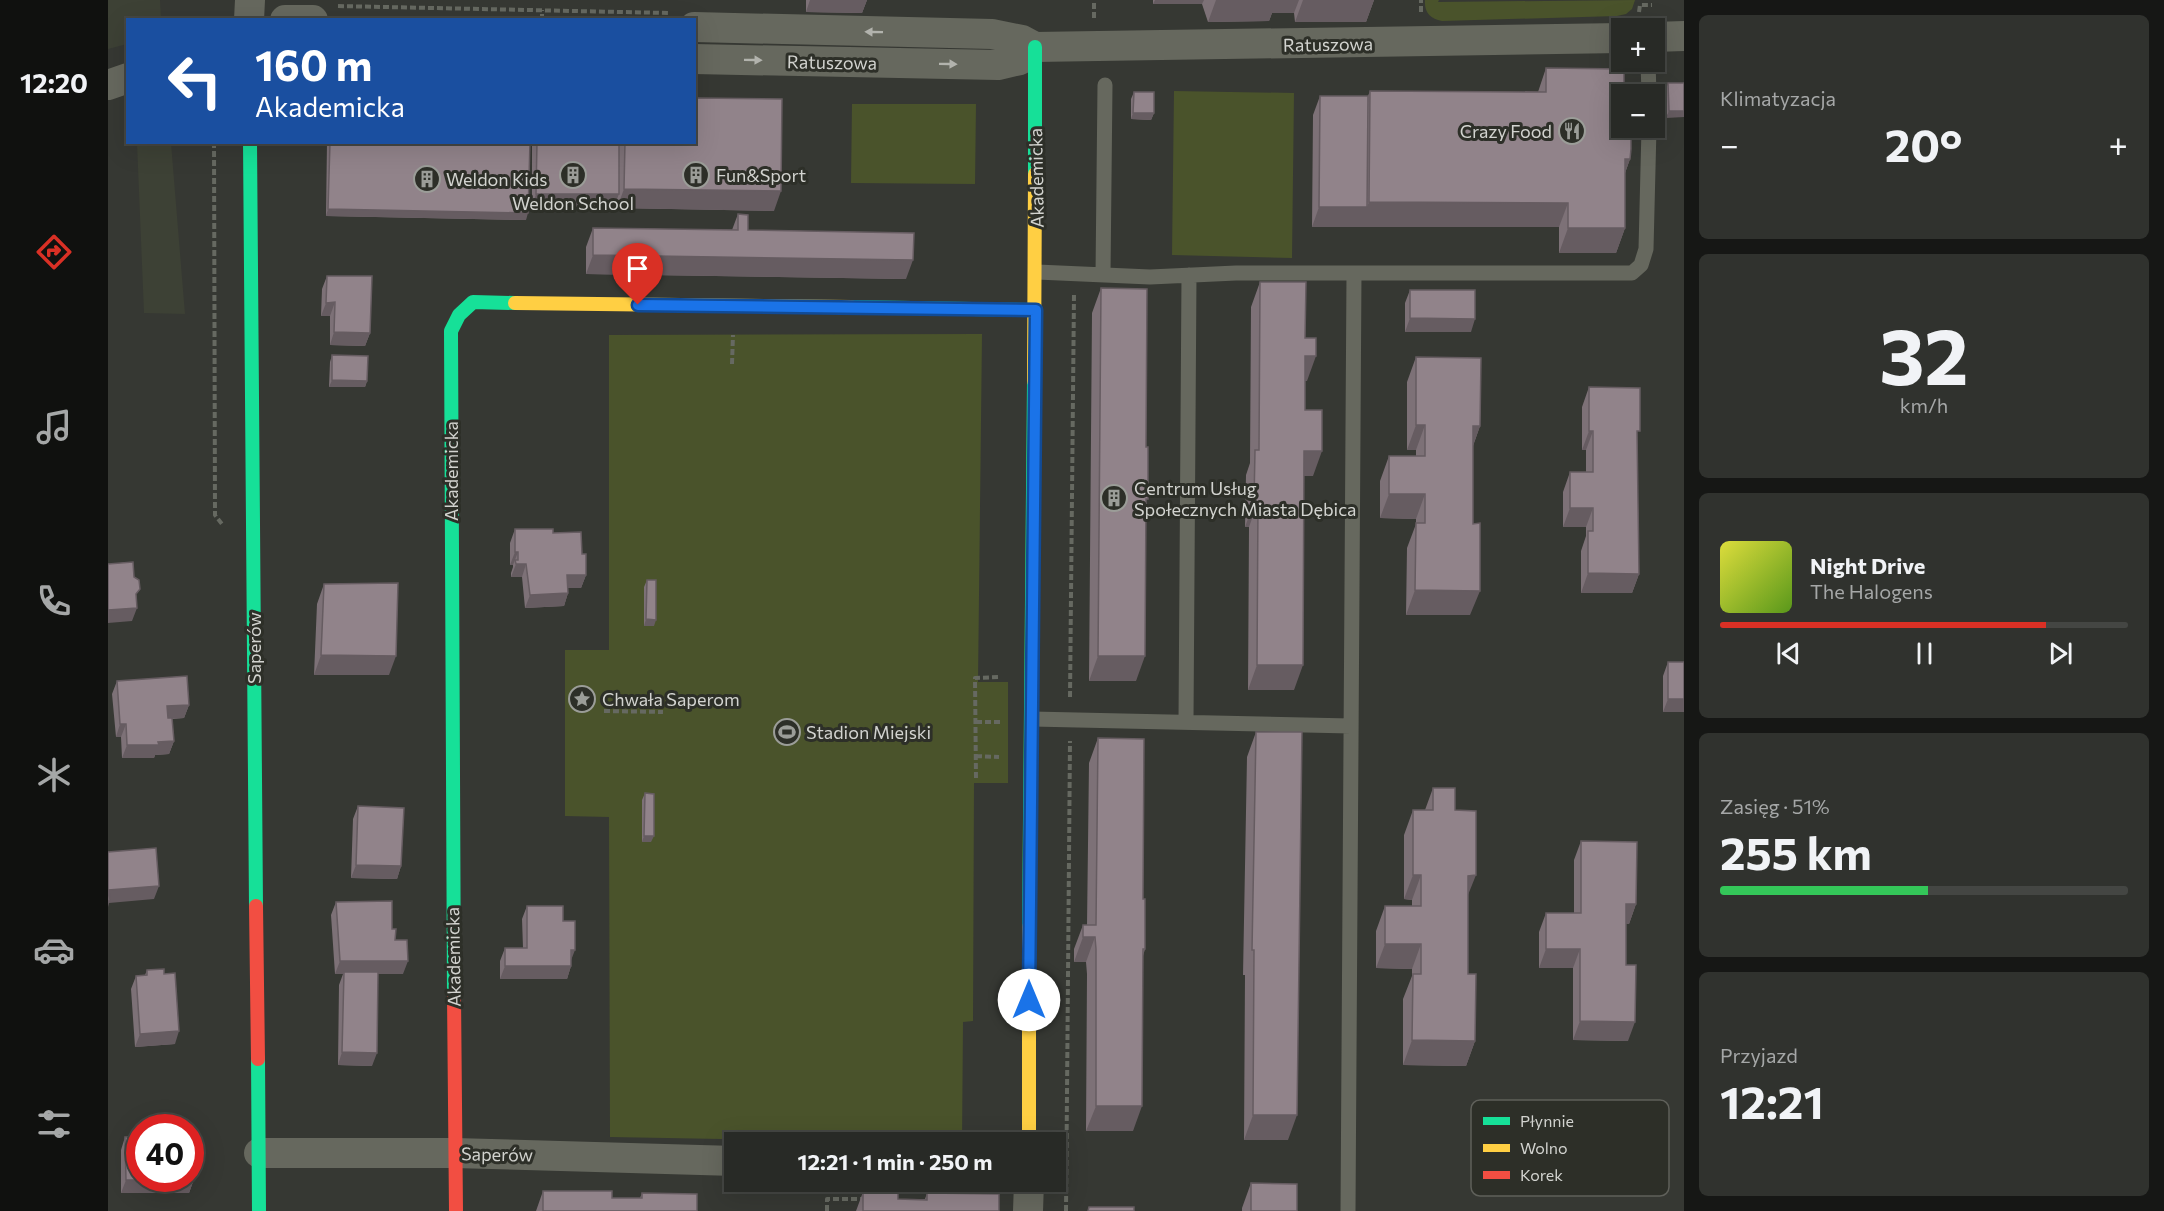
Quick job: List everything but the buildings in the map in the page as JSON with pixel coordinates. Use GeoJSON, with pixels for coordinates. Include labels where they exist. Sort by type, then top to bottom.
{"type":"FeatureCollection","features":[{"type":"Feature","properties":{"kind":"street"},"geometry":{"type":"LineString","coordinates":[[249,18],[250,0]]}},
{"type":"Feature","properties":{"kind":"street"},"geometry":{"type":"LineString","coordinates":[[295,18],[321,13]]}},
{"type":"Feature","properties":{"kind":"street","name":"Ratuszowa"},"geometry":{"type":"LineString","coordinates":[[696,20],[992,34],[1022,40],[1035,47],[1611,38]]}},
{"type":"Feature","properties":{"kind":"street"},"geometry":{"type":"LineString","coordinates":[[1665,37],[1684,36]]}},
{"type":"Feature","properties":{"kind":"street","name":"Ratuszowa"},"geometry":{"type":"LineString","coordinates":[[696,59],[998,65],[1020,60],[1035,47]]}},
{"type":"Feature","properties":{"kind":"street","name":"Akademicka"},"geometry":{"type":"LineString","coordinates":[[1029,1132],[1031,670],[1037,272],[1035,47]]}},
{"type":"Feature","properties":{"kind":"street"},"geometry":{"type":"LineString","coordinates":[[108,85],[126,79]]}},
{"type":"Feature","properties":{"kind":"street","name":"Saperów"},"geometry":{"type":"LineString","coordinates":[[250,144],[259,1211]]}},
{"type":"Feature","properties":{"kind":"street","name":"Akademicka"},"geometry":{"type":"LineString","coordinates":[[456,1211],[451,331],[462,310],[473,302],[1036,310]]}},
{"type":"Feature","properties":{"kind":"street","name":"Saperów"},"geometry":{"type":"LineString","coordinates":[[259,1153],[454,1153],[724,1161]]}},
{"type":"Feature","properties":{"kind":"street"},"geometry":{"type":"LineString","coordinates":[[1028,1211],[1029,1192]]}},
{"type":"Feature","properties":{"kind":"lane"},"geometry":{"type":"LineString","coordinates":[[1103,275],[1105,85]]}},
{"type":"Feature","properties":{"kind":"lane"},"geometry":{"type":"LineString","coordinates":[[1037,272],[1103,275],[1632,273],[1637,270],[1646,249],[1649,138]]}},
{"type":"Feature","properties":{"kind":"lane"},"geometry":{"type":"LineString","coordinates":[[1348,1211],[1354,273]]}},
{"type":"Feature","properties":{"kind":"lane"},"geometry":{"type":"LineString","coordinates":[[1186,721],[1189,275]]}},
{"type":"Feature","properties":{"kind":"lane"},"geometry":{"type":"LineString","coordinates":[[1012,670],[1031,670]]}},
{"type":"Feature","properties":{"kind":"lane"},"geometry":{"type":"LineString","coordinates":[[1032,719],[1351,726]]}},
{"type":"Feature","properties":{"kind":"path"},"geometry":{"type":"LineString","coordinates":[[1094,0],[1094,24]]}},
{"type":"Feature","properties":{"kind":"path"},"geometry":{"type":"LineString","coordinates":[[542,10],[542,18]]}},
{"type":"Feature","properties":{"kind":"path"},"geometry":{"type":"LineString","coordinates":[[321,13],[542,10],[658,18]]}},
{"type":"Feature","properties":{"kind":"path"},"geometry":{"type":"LineString","coordinates":[[976,778],[975,678],[1000,678],[1012,670]]}},
{"type":"Feature","properties":{"kind":"path"},"geometry":{"type":"LineString","coordinates":[[604,711],[663,712]]}},
{"type":"Feature","properties":{"kind":"path"},"geometry":{"type":"LineString","coordinates":[[976,722],[1003,722]]}},
{"type":"Feature","properties":{"kind":"path"},"geometry":{"type":"LineString","coordinates":[[976,756],[1004,757]]}},
{"type":"Feature","properties":{"kind":"path"},"geometry":{"type":"LineString","coordinates":[[827,1211],[827,1199],[867,1199]]}},
{"type":"Feature","properties":{"kind":"shaded area"},"geometry":{"type":"Polygon","coordinates":[[[108,0],[160,0],[161,18],[126,18],[126,44],[108,49],[108,0]]]}},
{"type":"Feature","properties":{"kind":"shaded area"},"geometry":{"type":"Polygon","coordinates":[[[137,144],[171,144],[185,314],[144,313],[137,144]]]}},
{"type":"Feature","properties":{"kind":"green space"},"geometry":{"type":"Polygon","coordinates":[[[1425,0],[1439,0],[1438,2],[1635,0],[1632,9],[1626,14],[1617,16],[1442,21],[1434,19],[1429,14],[1425,0]]]}},
{"type":"Feature","properties":{"kind":"green space"},"geometry":{"type":"Polygon","coordinates":[[[1174,91],[1294,93],[1292,258],[1172,255],[1174,91]]]}},
{"type":"Feature","properties":{"kind":"green space"},"geometry":{"type":"Polygon","coordinates":[[[852,104],[976,104],[975,184],[851,183],[852,104]]]}},
{"type":"Feature","properties":{"kind":"green space","name":"Stadion Miejski"},"geometry":{"type":"Polygon","coordinates":[[[982,334],[978,682],[1008,682],[1008,783],[974,783],[973,1021],[963,1022],[962,1132],[724,1132],[724,1139],[610,1137],[609,817],[565,816],[565,650],[609,650],[609,335],[982,334]]]}},
{"type":"Feature","properties":{"kind":"traffic: fast"},"geometry":{"type":"LineString","coordinates":[[1035,47],[1035,174]]}},
{"type":"Feature","properties":{"kind":"traffic: fast"},"geometry":{"type":"LineString","coordinates":[[250,144],[256,906]]}},
{"type":"Feature","properties":{"kind":"traffic: fast"},"geometry":{"type":"LineString","coordinates":[[454,996],[451,331],[459,315],[473,302],[515,303]]}},
{"type":"Feature","properties":{"kind":"traffic: fast"},"geometry":{"type":"LineString","coordinates":[[851,307],[1036,310]]}},
{"type":"Feature","properties":{"kind":"traffic: fast"},"geometry":{"type":"LineString","coordinates":[[1029,927],[1034,381]]}},
{"type":"Feature","properties":{"kind":"traffic: fast"},"geometry":{"type":"LineString","coordinates":[[258,1059],[259,1211]]}},
{"type":"Feature","properties":{"kind":"traffic: slow"},"geometry":{"type":"LineString","coordinates":[[1034,381],[1035,174]]}},
{"type":"Feature","properties":{"kind":"traffic: slow"},"geometry":{"type":"LineString","coordinates":[[515,303],[851,307]]}},
{"type":"Feature","properties":{"kind":"traffic: slow"},"geometry":{"type":"LineString","coordinates":[[1029,927],[1029,1132]]}},
{"type":"Feature","properties":{"kind":"traffic: jam"},"geometry":{"type":"LineString","coordinates":[[256,906],[258,1059]]}},
{"type":"Feature","properties":{"kind":"traffic: jam"},"geometry":{"type":"LineString","coordinates":[[454,996],[456,1211]]}},
{"type":"Feature","properties":{"kind":"place","name":"Crazy Food"},"geometry":{"type":"Point","coordinates":[1572,131]}},
{"type":"Feature","properties":{"kind":"place","name":"Weldon School"},"geometry":{"type":"Point","coordinates":[573,175]}},
{"type":"Feature","properties":{"kind":"place","name":"Fun&Sport"},"geometry":{"type":"Point","coordinates":[696,175]}},
{"type":"Feature","properties":{"kind":"place","name":"Weldon Kids"},"geometry":{"type":"Point","coordinates":[427,179]}},
{"type":"Feature","properties":{"kind":"place","name":"Centrum Usług Społecznych Miasta Dębica"},"geometry":{"type":"Point","coordinates":[1114,498]}},
{"type":"Feature","properties":{"kind":"place","name":"Chwała Saperom"},"geometry":{"type":"Point","coordinates":[582,699]}},
{"type":"Feature","properties":{"kind":"place","name":"Stadion Miejski"},"geometry":{"type":"Point","coordinates":[787,732]}},
{"type":"Feature","properties":{"kind":"route"},"geometry":{"type":"LineString","coordinates":[[638,305],[1036,310],[1032,497],[1029,1000]]}}]}
